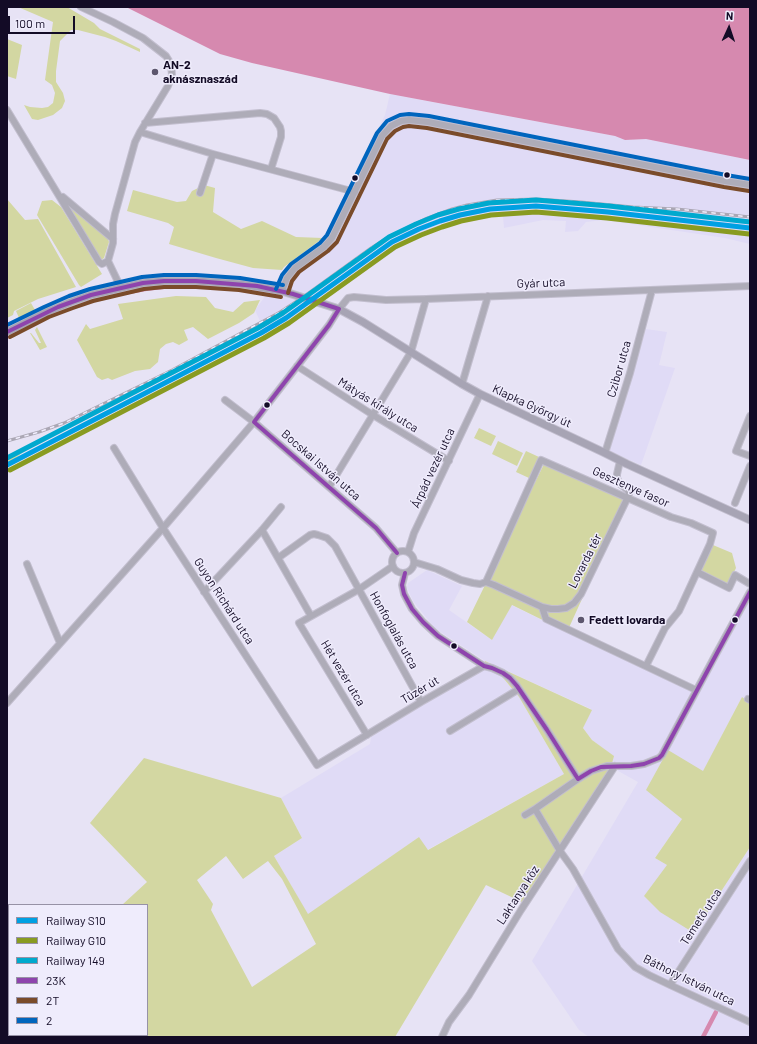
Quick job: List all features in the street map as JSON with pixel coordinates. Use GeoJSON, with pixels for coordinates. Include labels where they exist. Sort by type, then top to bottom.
{"type":"FeatureCollection","features":[{"type":"Feature","properties":{"kind":"main road","name":"Klapka György út"},"geometry":{"type":"LineString","coordinates":[[7,332],[58,307],[91,295],[142,284],[164,281],[182,281],[240,284],[282,291],[339,309],[363,322],[480,394],[620,461],[750,520]]}},
{"type":"Feature","properties":{"kind":"street"},"geometry":{"type":"LineString","coordinates":[[81,7],[143,38],[166,56],[171,64],[172,75],[168,86],[135,142],[115,214],[113,243],[108,261],[121,288]]}},
{"type":"Feature","properties":{"kind":"street"},"geometry":{"type":"LineString","coordinates":[[7,110],[99,262],[102,264],[108,261]]}},
{"type":"Feature","properties":{"kind":"street"},"geometry":{"type":"LineString","coordinates":[[146,123],[260,113],[267,114],[274,118],[280,126],[281,131],[272,169]]}},
{"type":"Feature","properties":{"kind":"street"},"geometry":{"type":"LineString","coordinates":[[282,291],[287,278],[295,268],[329,243],[384,132],[394,123],[401,120],[428,122],[750,185]]}},
{"type":"Feature","properties":{"kind":"street"},"geometry":{"type":"LineString","coordinates":[[140,132],[213,154],[355,192]]}},
{"type":"Feature","properties":{"kind":"street"},"geometry":{"type":"LineString","coordinates":[[200,193],[213,154]]}},
{"type":"Feature","properties":{"kind":"street"},"geometry":{"type":"LineString","coordinates":[[59,194],[113,239]]}},
{"type":"Feature","properties":{"kind":"street"},"geometry":{"type":"LineString","coordinates":[[69,212],[70,208],[74,206]]}},
{"type":"Feature","properties":{"kind":"street","name":"Gyár utca"},"geometry":{"type":"LineString","coordinates":[[7,703],[164,528],[254,422],[348,298],[354,297],[386,300],[426,299],[750,286]]}},
{"type":"Feature","properties":{"kind":"street","name":"Czibor utca"},"geometry":{"type":"LineString","coordinates":[[605,453],[630,373],[652,290]]}},
{"type":"Feature","properties":{"kind":"street"},"geometry":{"type":"LineString","coordinates":[[462,384],[488,296]]}},
{"type":"Feature","properties":{"kind":"street"},"geometry":{"type":"LineString","coordinates":[[329,486],[411,352],[426,299]]}},
{"type":"Feature","properties":{"kind":"street","name":"Mátyás király utca"},"geometry":{"type":"LineString","coordinates":[[297,366],[373,415],[449,461]]}},
{"type":"Feature","properties":{"kind":"street","name":"Árpád vezér utca"},"geometry":{"type":"LineString","coordinates":[[408,552],[414,533],[480,394]]}},
{"type":"Feature","properties":{"kind":"street","name":"Bocskai István utca"},"geometry":{"type":"LineString","coordinates":[[225,400],[254,422],[329,486],[376,528],[397,553]]}},
{"type":"Feature","properties":{"kind":"street"},"geometry":{"type":"LineString","coordinates":[[750,416],[736,451],[750,456]]}},
{"type":"Feature","properties":{"kind":"street","name":"Guyon Richárd utca"},"geometry":{"type":"LineString","coordinates":[[114,448],[204,592],[317,765]]}},
{"type":"Feature","properties":{"kind":"street","name":"Gesztenye fasor"},"geometry":{"type":"LineString","coordinates":[[486,582],[541,460],[671,517],[691,523],[713,533],[710,544],[697,572]]}},
{"type":"Feature","properties":{"kind":"street"},"geometry":{"type":"LineString","coordinates":[[620,461],[617,478],[620,484],[628,490],[628,497]]}},
{"type":"Feature","properties":{"kind":"street"},"geometry":{"type":"LineString","coordinates":[[735,503],[750,466]]}},
{"type":"Feature","properties":{"kind":"street","name":"Lovarda tér"},"geometry":{"type":"LineString","coordinates":[[542,607],[551,609],[566,608],[574,603],[582,594],[628,497]]}},
{"type":"Feature","properties":{"kind":"street"},"geometry":{"type":"LineString","coordinates":[[204,592],[262,530],[281,507]]}},
{"type":"Feature","properties":{"kind":"street"},"geometry":{"type":"LineString","coordinates":[[262,530],[311,616]]}},
{"type":"Feature","properties":{"kind":"street","name":"Honfoglalás utca"},"geometry":{"type":"LineString","coordinates":[[278,558],[310,535],[314,534],[327,538],[334,546],[421,702]]}},
{"type":"Feature","properties":{"kind":"street"},"geometry":{"type":"LineString","coordinates":[[404,551],[408,552],[414,562],[413,568],[405,573],[398,571],[393,566],[393,559],[397,553],[404,551]]}},
{"type":"Feature","properties":{"kind":"street"},"geometry":{"type":"LineString","coordinates":[[414,562],[437,569],[461,580],[480,584],[486,582],[505,589],[542,607],[546,619],[696,690]]}},
{"type":"Feature","properties":{"kind":"street"},"geometry":{"type":"LineString","coordinates":[[27,564],[60,643]]}},
{"type":"Feature","properties":{"kind":"street","name":"Honfoglalás utca"},"geometry":{"type":"LineString","coordinates":[[299,623],[358,590],[393,566]]}},
{"type":"Feature","properties":{"kind":"street"},"geometry":{"type":"LineString","coordinates":[[646,666],[665,628],[678,611],[697,572],[729,588],[736,575],[750,584]]}},
{"type":"Feature","properties":{"kind":"street"},"geometry":{"type":"LineString","coordinates":[[405,573],[402,585],[404,594],[412,608],[423,622],[438,636],[484,666],[503,673],[510,678],[547,730],[578,779]]}},
{"type":"Feature","properties":{"kind":"street"},"geometry":{"type":"LineString","coordinates":[[525,815],[591,771],[601,767],[644,764],[659,758],[750,592]]}},
{"type":"Feature","properties":{"kind":"street","name":"Hét vezér utca"},"geometry":{"type":"LineString","coordinates":[[299,623],[367,735]]}},
{"type":"Feature","properties":{"kind":"street","name":"Tüzér út"},"geometry":{"type":"LineString","coordinates":[[317,765],[484,666]]}},
{"type":"Feature","properties":{"kind":"street"},"geometry":{"type":"LineString","coordinates":[[450,731],[519,689]]}},
{"type":"Feature","properties":{"kind":"street","name":"Laktanya köz"},"geometry":{"type":"LineString","coordinates":[[442,1037],[449,1022],[469,995],[521,910],[615,766]]}},
{"type":"Feature","properties":{"kind":"street","name":"Báthory István utca"},"geometry":{"type":"LineString","coordinates":[[535,809],[560,851],[573,868],[618,949],[635,967],[750,1022]]}},
{"type":"Feature","properties":{"kind":"street","name":"Temető utca"},"geometry":{"type":"LineString","coordinates":[[670,985],[750,861]]}},
{"type":"Feature","properties":{"kind":"shaded area"},"geometry":{"type":"Polygon","coordinates":[[[126,7],[750,7],[750,160],[646,139],[625,140],[615,136],[390,94],[252,63],[220,54],[126,7]]]}},
{"type":"Feature","properties":{"kind":"shaded area"},"geometry":{"type":"Polygon","coordinates":[[[390,94],[615,136],[625,140],[646,139],[750,160],[750,244],[725,238],[604,220],[586,222],[578,231],[565,232],[566,221],[543,220],[504,228],[503,216],[474,219],[429,232],[406,243],[268,339],[255,310],[284,271],[324,243],[385,115],[390,94]]]}},
{"type":"Feature","properties":{"kind":"shaded area"},"geometry":{"type":"Polygon","coordinates":[[[646,329],[667,332],[659,365],[675,368],[641,465],[609,451],[646,329]]]}},
{"type":"Feature","properties":{"kind":"shaded area"},"geometry":{"type":"Polygon","coordinates":[[[427,570],[462,586],[449,610],[492,640],[511,605],[698,695],[750,599],[750,703],[742,697],[703,772],[668,751],[682,819],[655,858],[667,865],[694,933],[750,847],[750,1037],[589,1037],[579,1030],[532,961],[638,782],[611,767],[613,756],[592,740],[583,728],[591,709],[485,661],[432,625],[413,601],[407,588],[408,583],[427,570]]]}},
{"type":"Feature","properties":{"kind":"shaded area"},"geometry":{"type":"Polygon","coordinates":[[[482,669],[499,673],[519,697],[564,774],[427,850],[419,837],[308,915],[274,856],[302,838],[281,798],[370,744],[371,737],[482,669]]]}},
{"type":"Feature","properties":{"kind":"green space"},"geometry":{"type":"Polygon","coordinates":[[[18,7],[67,7],[94,23],[100,29],[140,49],[140,52],[105,37],[78,30],[71,30],[60,41],[56,71],[56,82],[63,93],[65,101],[62,108],[53,115],[38,120],[32,119],[24,105],[42,108],[48,107],[53,103],[55,93],[52,85],[45,80],[53,22],[18,7]]]}},
{"type":"Feature","properties":{"kind":"green space"},"geometry":{"type":"Polygon","coordinates":[[[7,39],[22,45],[16,79],[7,76],[7,39]]]}},
{"type":"Feature","properties":{"kind":"green space"},"geometry":{"type":"Polygon","coordinates":[[[204,185],[215,188],[213,212],[241,229],[262,221],[296,237],[323,238],[282,270],[253,268],[169,244],[174,227],[168,223],[127,211],[133,190],[177,202],[186,201],[192,191],[204,185]]]}},
{"type":"Feature","properties":{"kind":"green space"},"geometry":{"type":"Polygon","coordinates":[[[7,199],[25,220],[38,219],[76,287],[38,299],[14,311],[13,315],[7,318],[7,199]]]}},
{"type":"Feature","properties":{"kind":"green space"},"geometry":{"type":"Polygon","coordinates":[[[52,200],[61,207],[102,274],[81,287],[37,215],[42,201],[52,200]]]}},
{"type":"Feature","properties":{"kind":"green space"},"geometry":{"type":"Polygon","coordinates":[[[72,208],[108,239],[109,242],[104,258],[101,260],[70,211],[72,208]]]}},
{"type":"Feature","properties":{"kind":"green space"},"geometry":{"type":"Polygon","coordinates":[[[176,296],[206,297],[215,308],[233,312],[244,302],[260,300],[254,313],[239,323],[208,339],[193,327],[184,330],[188,340],[179,345],[173,342],[166,344],[160,349],[158,362],[150,369],[135,371],[112,380],[108,378],[102,380],[97,377],[77,340],[86,324],[90,329],[123,319],[118,304],[176,296]]]}},
{"type":"Feature","properties":{"kind":"green space"},"geometry":{"type":"Polygon","coordinates":[[[31,303],[35,310],[19,318],[16,311],[31,303]]]}},
{"type":"Feature","properties":{"kind":"green space"},"geometry":{"type":"Polygon","coordinates":[[[37,327],[47,347],[40,350],[30,333],[39,343],[41,343],[35,330],[37,327]]]}},
{"type":"Feature","properties":{"kind":"green space"},"geometry":{"type":"Polygon","coordinates":[[[479,428],[496,436],[491,446],[474,438],[479,428]]]}},
{"type":"Feature","properties":{"kind":"green space"},"geometry":{"type":"Polygon","coordinates":[[[498,441],[523,453],[517,466],[492,454],[498,441]]]}},
{"type":"Feature","properties":{"kind":"green space"},"geometry":{"type":"Polygon","coordinates":[[[32,444],[7,466],[7,457],[32,444]]]}},
{"type":"Feature","properties":{"kind":"green space"},"geometry":{"type":"Polygon","coordinates":[[[526,451],[539,457],[529,478],[516,472],[526,451]]]}},
{"type":"Feature","properties":{"kind":"green space"},"geometry":{"type":"Polygon","coordinates":[[[544,464],[627,500],[567,632],[512,605],[492,640],[467,622],[544,464]]]}},
{"type":"Feature","properties":{"kind":"green space"},"geometry":{"type":"Polygon","coordinates":[[[713,545],[732,553],[736,568],[728,584],[701,570],[713,545]]]}},
{"type":"Feature","properties":{"kind":"green space"},"geometry":{"type":"Polygon","coordinates":[[[485,661],[592,710],[583,728],[592,740],[614,756],[611,767],[522,902],[486,885],[395,1037],[7,1037],[8,1006],[8,1036],[148,1036],[148,904],[123,904],[147,882],[90,823],[144,758],[281,798],[302,838],[274,856],[308,914],[419,837],[428,850],[564,774],[519,697],[499,673],[482,669],[485,661]],[[226,856],[197,880],[213,904],[211,910],[252,987],[316,944],[282,879],[268,861],[243,879],[226,856]]]}},
{"type":"Feature","properties":{"kind":"green space"},"geometry":{"type":"Polygon","coordinates":[[[742,697],[750,703],[750,847],[694,933],[660,912],[644,896],[667,865],[655,858],[682,819],[646,790],[668,750],[703,771],[742,697]]]}},
{"type":"Feature","properties":{"kind":"waterway"},"geometry":{"type":"LineString","coordinates":[[120,295],[176,287],[213,286],[266,293]]}},
{"type":"Feature","properties":{"kind":"waterway"},"geometry":{"type":"LineString","coordinates":[[7,326],[26,317]]}},
{"type":"Feature","properties":{"kind":"waterway"},"geometry":{"type":"LineString","coordinates":[[7,338],[28,326]]}},
{"type":"Feature","properties":{"kind":"waterway"},"geometry":{"type":"LineString","coordinates":[[703,1037],[716,1012]]}},
{"type":"Feature","properties":{"kind":"railway"},"geometry":{"type":"LineString","coordinates":[[7,441],[64,423],[172,370],[280,312],[390,236],[425,219],[452,209],[497,200],[537,199],[677,209],[750,217]]}},
{"type":"Feature","properties":{"kind":"rail line","name":"149"},"geometry":{"type":"LineString","coordinates":[[7,458],[258,328],[283,313],[389,237],[438,215],[489,203],[536,200],[609,206],[750,222]]}},
{"type":"Feature","properties":{"kind":"rail line","name":"S10"},"geometry":{"type":"LineString","coordinates":[[7,465],[261,333],[286,318],[392,242],[440,221],[490,209],[536,206],[608,212],[750,228]]}},
{"type":"Feature","properties":{"kind":"rail line","name":"G10"},"geometry":{"type":"LineString","coordinates":[[10,470],[264,338],[289,323],[395,247],[442,227],[461,221],[491,215],[536,212],[607,218],[749,234]]}},
{"type":"Feature","properties":{"kind":"transit line","name":"2"},"geometry":{"type":"LineString","coordinates":[[276,289],[282,275],[291,264],[320,243],[327,235],[377,133],[387,121],[400,115],[409,114],[429,116],[750,179]]}},
{"type":"Feature","properties":{"kind":"transit line","name":"2T"},"geometry":{"type":"LineString","coordinates":[[288,293],[292,281],[299,272],[328,251],[337,242],[387,139],[395,131],[403,127],[409,126],[427,128],[749,191]]}},
{"type":"Feature","properties":{"kind":"transit line","name":"2"},"geometry":{"type":"LineString","coordinates":[[7,325],[69,296],[90,289],[142,277],[196,275],[240,278],[283,285]]}},
{"type":"Feature","properties":{"kind":"transit line","name":"23K"},"geometry":{"type":"LineString","coordinates":[[7,332],[58,307],[91,295],[143,283],[164,281],[196,281],[257,286],[293,294],[339,309]]}},
{"type":"Feature","properties":{"kind":"transit line","name":"2T"},"geometry":{"type":"LineString","coordinates":[[10,337],[49,317],[73,308],[93,301],[144,289],[164,287],[196,287],[239,290],[281,297]]}},
{"type":"Feature","properties":{"kind":"transit line","name":"23K"},"geometry":{"type":"LineString","coordinates":[[254,422],[329,325],[339,309]]}},
{"type":"Feature","properties":{"kind":"transit line","name":"23K"},"geometry":{"type":"LineString","coordinates":[[254,422],[376,528],[397,553]]}},
{"type":"Feature","properties":{"kind":"transit line","name":"23K"},"geometry":{"type":"LineString","coordinates":[[405,573],[402,585],[404,594],[412,609],[438,636],[484,666],[503,673],[510,678],[547,730],[578,779]]}},
{"type":"Feature","properties":{"kind":"transit line","name":"23K"},"geometry":{"type":"LineString","coordinates":[[578,779],[601,767],[644,764],[659,758],[662,755],[750,592]]}},
{"type":"Feature","properties":{"kind":"place","name":"AN-2 aknásznaszád"},"geometry":{"type":"Point","coordinates":[155,72]}},
{"type":"Feature","properties":{"kind":"place","name":"Fedett lovarda"},"geometry":{"type":"Point","coordinates":[581,620]}}]}
